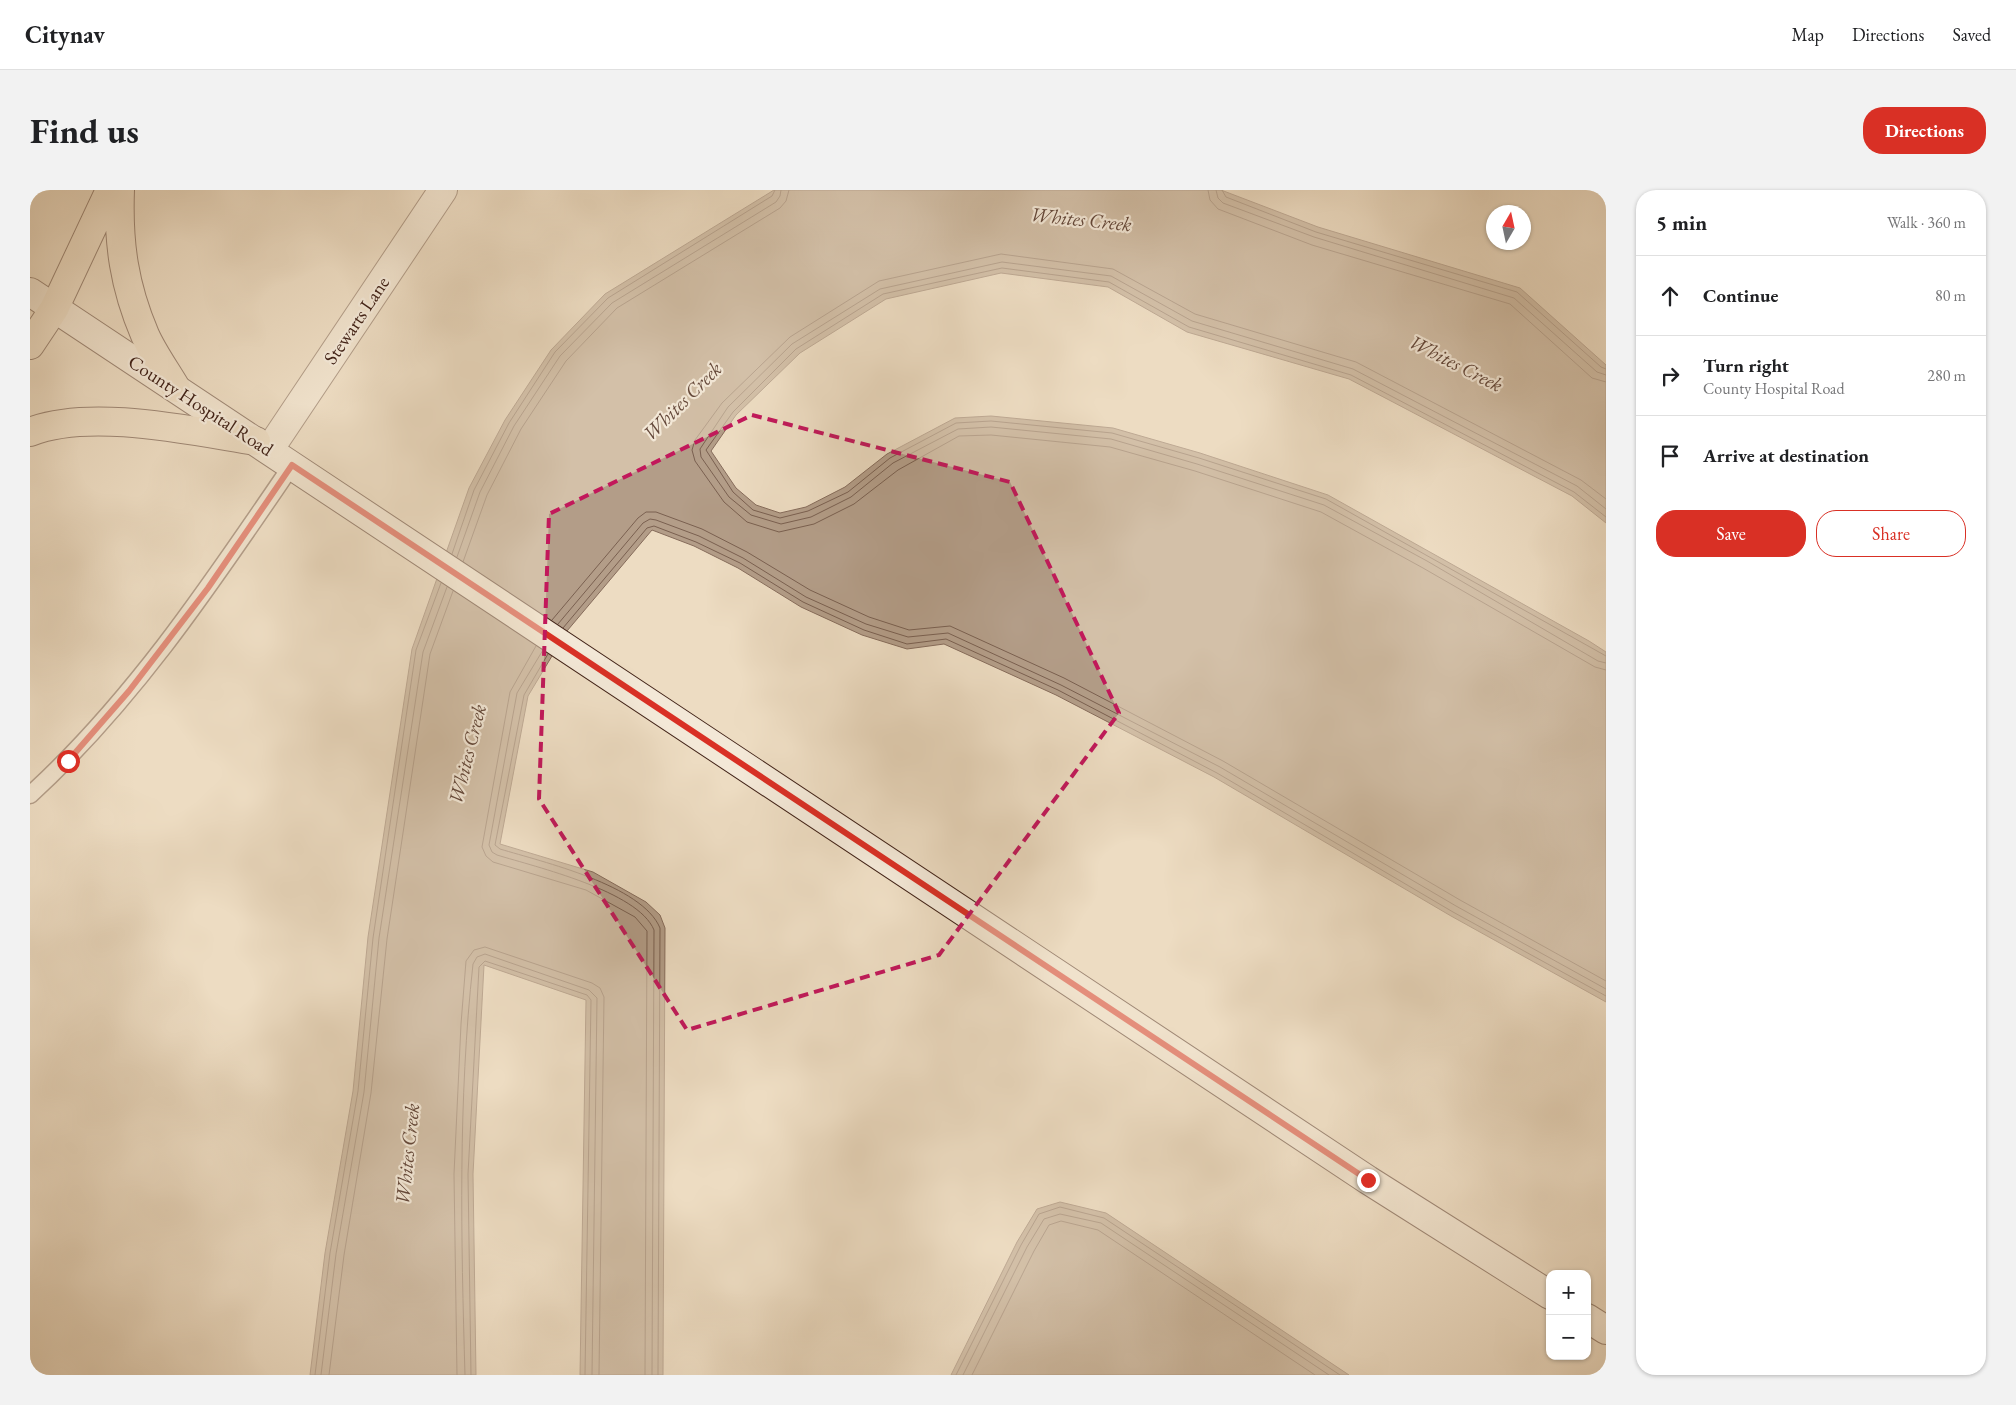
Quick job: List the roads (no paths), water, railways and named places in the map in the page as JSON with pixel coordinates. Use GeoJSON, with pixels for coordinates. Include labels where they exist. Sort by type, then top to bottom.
{"type":"FeatureCollection","features":[{"type":"Feature","properties":{"kind":"highway"},"geometry":{"type":"LineString","coordinates":[[30,344],[54,308],[110,190]]}},
{"type":"Feature","properties":{"kind":"highway"},"geometry":{"type":"LineString","coordinates":[[120,190],[118,231],[128,287],[145,336],[176,388]]}},
{"type":"Feature","properties":{"kind":"highway"},"geometry":{"type":"LineString","coordinates":[[30,432],[81,420],[178,428],[272,452]]}},
{"type":"Feature","properties":{"kind":"main road","name":"Stewarts Lane"},"geometry":{"type":"LineString","coordinates":[[272,452],[443,190]]}},
{"type":"Feature","properties":{"kind":"main road","name":"County Hospital Road"},"geometry":{"type":"LineString","coordinates":[[30,292],[1368,1180],[1546,1292]]}},
{"type":"Feature","properties":{"kind":"main road"},"geometry":{"type":"LineString","coordinates":[[1591,1321],[1606,1330]]}},
{"type":"Feature","properties":{"kind":"lane"},"geometry":{"type":"LineString","coordinates":[[30,795],[68,761],[129,691],[208,588],[272,452]]}},
{"type":"Feature","properties":{"kind":"water","name":"Whites Creek"},"geometry":{"type":"Polygon","coordinates":[[[774,190],[1221,190],[1318,227],[1520,288],[1606,365],[1606,523],[1572,496],[1349,379],[1187,332],[1108,287],[1001,273],[886,299],[800,353],[736,415],[711,451],[736,488],[756,505],[780,513],[806,507],[845,487],[887,454],[955,418],[991,416],[1113,428],[1200,453],[1328,495],[1589,641],[1606,652],[1606,1002],[1451,916],[1214,777],[1056,695],[944,644],[907,649],[862,635],[801,607],[738,568],[694,546],[652,530],[567,631],[528,696],[500,844],[593,872],[646,902],[660,915],[665,928],[663,1375],[580,1375],[586,1000],[484,965],[473,1174],[476,1375],[310,1375],[325,1253],[353,1091],[368,937],[412,649],[469,488],[505,420],[551,350],[605,294],[774,190]]]}},
{"type":"Feature","properties":{"kind":"water"},"geometry":{"type":"Polygon","coordinates":[[[1060,1202],[1106,1213],[1349,1375],[951,1375],[1017,1242],[1037,1209],[1060,1202]]]}}]}
